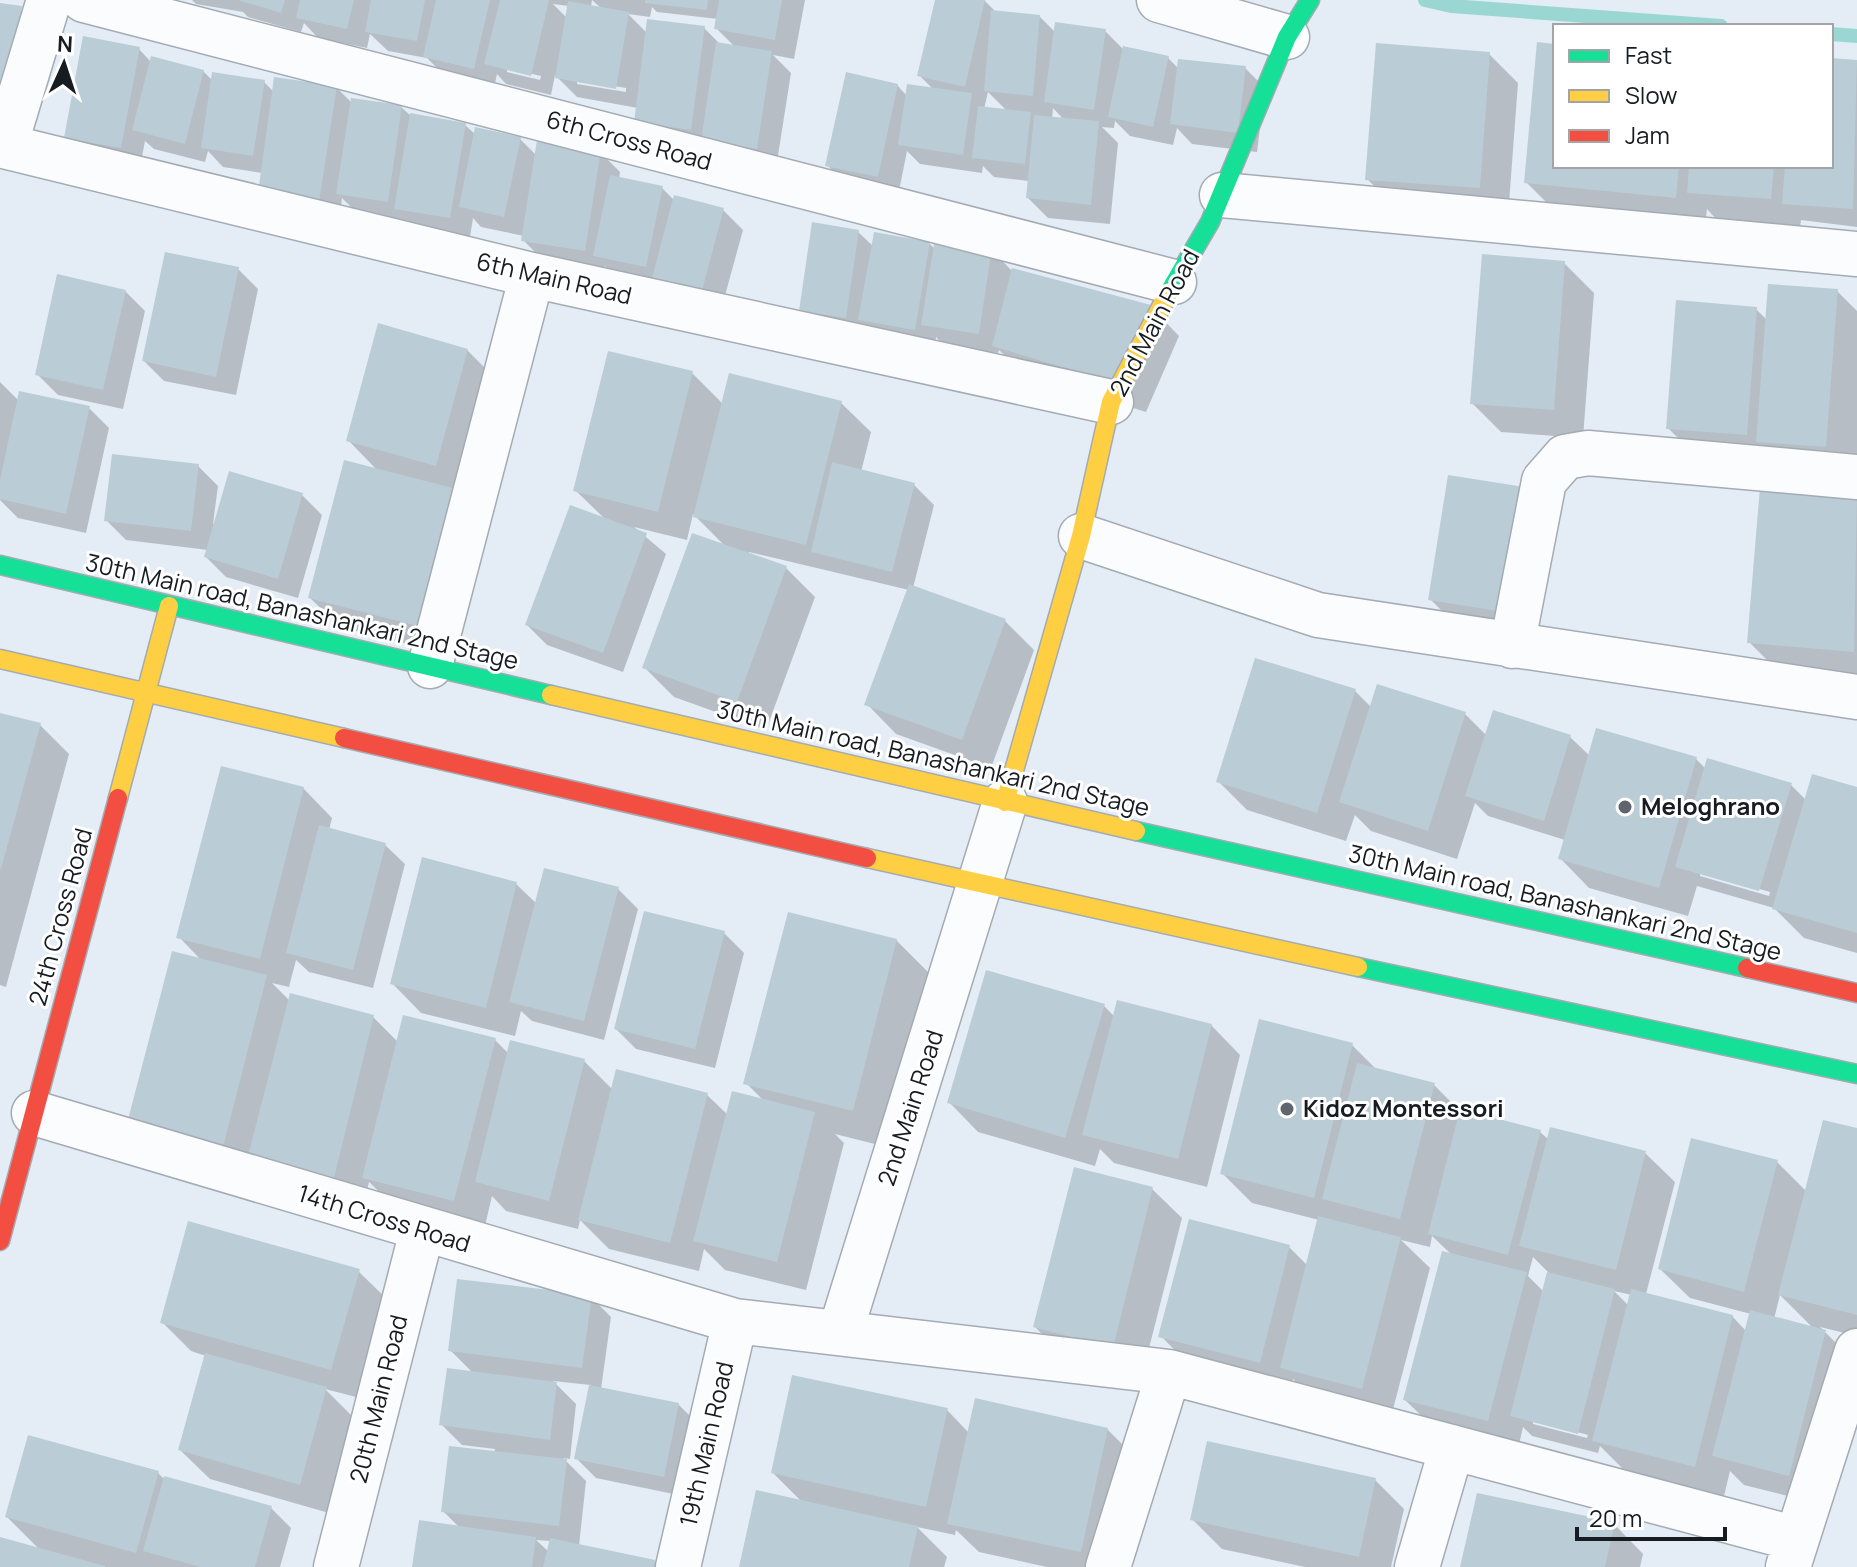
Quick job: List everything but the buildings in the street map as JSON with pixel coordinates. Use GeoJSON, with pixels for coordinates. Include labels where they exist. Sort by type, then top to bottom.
{"type":"FeatureCollection","features":[{"type":"Feature","properties":{"kind":"main road","name":"2nd Main Road"},"geometry":{"type":"LineString","coordinates":[[1005,802],[1081,536],[1111,402],[1222,195],[1287,37],[1310,0]]}},
{"type":"Feature","properties":{"kind":"main road","name":"30th Main road, Banashankari 2nd Stage"},"geometry":{"type":"LineString","coordinates":[[0,565],[1005,802],[1857,993]]}},
{"type":"Feature","properties":{"kind":"main road","name":"24th Cross Road"},"geometry":{"type":"LineString","coordinates":[[0,1241],[169,606]]}},
{"type":"Feature","properties":{"kind":"main road"},"geometry":{"type":"LineString","coordinates":[[0,659],[983,883],[1857,1074]]}},
{"type":"Feature","properties":{"kind":"street"},"geometry":{"type":"LineString","coordinates":[[3,146],[49,0]]}},
{"type":"Feature","properties":{"kind":"street","name":"6th Cross Road"},"geometry":{"type":"LineString","coordinates":[[84,0],[1174,282]]}},
{"type":"Feature","properties":{"kind":"street"},"geometry":{"type":"LineString","coordinates":[[1159,0],[1287,37]]}},
{"type":"Feature","properties":{"kind":"street","name":"6th Main Road"},"geometry":{"type":"LineString","coordinates":[[3,146],[532,275],[1111,402]]}},
{"type":"Feature","properties":{"kind":"street"},"geometry":{"type":"LineString","coordinates":[[1222,195],[1857,254]]}},
{"type":"Feature","properties":{"kind":"street"},"geometry":{"type":"LineString","coordinates":[[430,666],[532,275]]}},
{"type":"Feature","properties":{"kind":"street"},"geometry":{"type":"LineString","coordinates":[[1512,646],[1544,481],[1565,457],[1588,453],[1857,477]]}},
{"type":"Feature","properties":{"kind":"street"},"geometry":{"type":"LineString","coordinates":[[1081,536],[1318,615],[1857,697]]}},
{"type":"Feature","properties":{"kind":"street","name":"2nd Main Road"},"geometry":{"type":"LineString","coordinates":[[840,1333],[983,883],[1005,802]]}},
{"type":"Feature","properties":{"kind":"street","name":"14th Cross Road"},"geometry":{"type":"LineString","coordinates":[[34,1113],[422,1231],[735,1321],[1169,1372],[1452,1447],[1792,1553]]}},
{"type":"Feature","properties":{"kind":"street","name":"20th Main Road"},"geometry":{"type":"LineString","coordinates":[[336,1567],[422,1231]]}},
{"type":"Feature","properties":{"kind":"street","name":"19th Main Road"},"geometry":{"type":"LineString","coordinates":[[678,1567],[735,1321]]}},
{"type":"Feature","properties":{"kind":"street"},"geometry":{"type":"LineString","coordinates":[[1792,1553],[1857,1351]]}},
{"type":"Feature","properties":{"kind":"street"},"geometry":{"type":"LineString","coordinates":[[1108,1567],[1169,1372]]}},
{"type":"Feature","properties":{"kind":"street"},"geometry":{"type":"LineString","coordinates":[[1417,1567],[1452,1447]]}},
{"type":"Feature","properties":{"kind":"waterway"},"geometry":{"type":"LineString","coordinates":[[1425,0],[1451,6],[1694,24]]}},
{"type":"Feature","properties":{"kind":"waterway"},"geometry":{"type":"LineString","coordinates":[[1833,34],[1857,36]]}},
{"type":"Feature","properties":{"kind":"traffic: fast"},"geometry":{"type":"LineString","coordinates":[[1169,292],[1210,222],[1287,37],[1310,0]]}},
{"type":"Feature","properties":{"kind":"traffic: fast"},"geometry":{"type":"LineString","coordinates":[[0,565],[551,695]]}},
{"type":"Feature","properties":{"kind":"traffic: fast"},"geometry":{"type":"LineString","coordinates":[[1136,831],[1747,968]]}},
{"type":"Feature","properties":{"kind":"traffic: fast"},"geometry":{"type":"LineString","coordinates":[[1358,967],[1857,1074]]}},
{"type":"Feature","properties":{"kind":"traffic: slow"},"geometry":{"type":"LineString","coordinates":[[1005,802],[1081,536],[1111,402],[1169,292]]}},
{"type":"Feature","properties":{"kind":"traffic: slow"},"geometry":{"type":"LineString","coordinates":[[118,798],[169,606]]}},
{"type":"Feature","properties":{"kind":"traffic: slow"},"geometry":{"type":"LineString","coordinates":[[0,659],[344,738]]}},
{"type":"Feature","properties":{"kind":"traffic: slow"},"geometry":{"type":"LineString","coordinates":[[551,695],[1136,831]]}},
{"type":"Feature","properties":{"kind":"traffic: slow"},"geometry":{"type":"LineString","coordinates":[[867,858],[1358,967]]}},
{"type":"Feature","properties":{"kind":"traffic: jam"},"geometry":{"type":"LineString","coordinates":[[344,738],[867,858]]}},
{"type":"Feature","properties":{"kind":"traffic: jam"},"geometry":{"type":"LineString","coordinates":[[0,1241],[118,798]]}},
{"type":"Feature","properties":{"kind":"traffic: jam"},"geometry":{"type":"LineString","coordinates":[[1747,968],[1857,993]]}},
{"type":"Feature","properties":{"kind":"place","name":"Meloghrano"},"geometry":{"type":"Point","coordinates":[1625,807]}},
{"type":"Feature","properties":{"kind":"place","name":"Kidoz Montessori"},"geometry":{"type":"Point","coordinates":[1287,1109]}}]}
